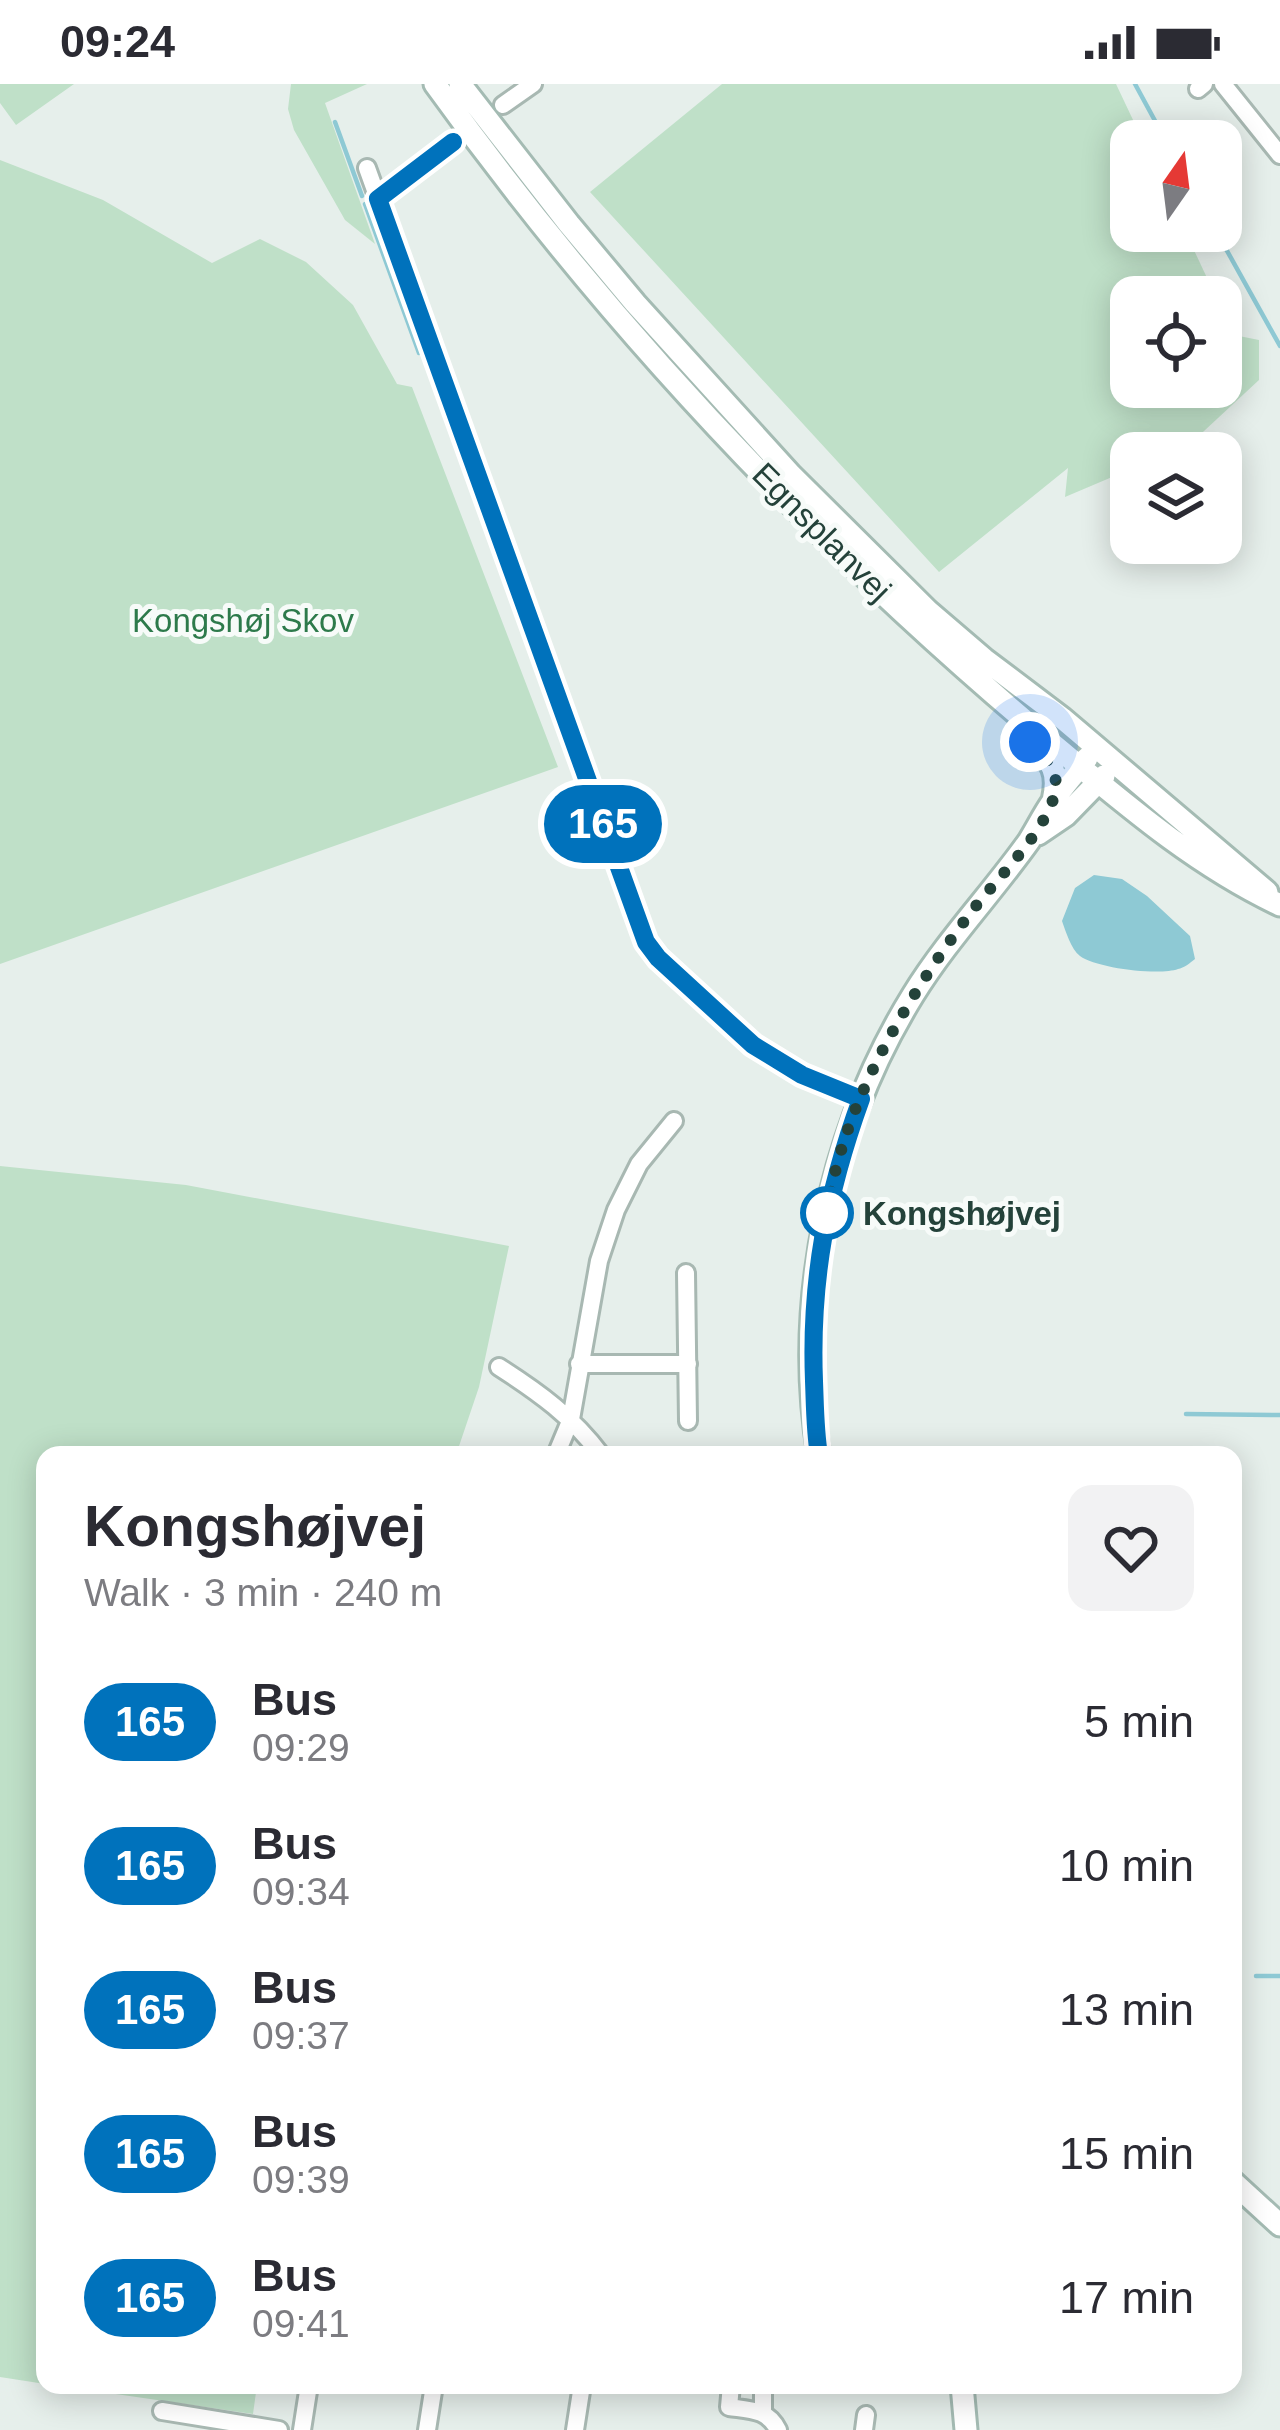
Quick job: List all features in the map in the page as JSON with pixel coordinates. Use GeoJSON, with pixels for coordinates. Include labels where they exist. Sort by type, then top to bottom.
{"type":"FeatureCollection","features":[{"type":"Feature","properties":{"kind":"main road","name":"Egnsplanvej"},"geometry":{"type":"LineString","coordinates":[[435,84],[552,235],[776,489],[968,674],[1080,767],[1106,774],[1224,854],[1280,904],[1202,861],[1106,774],[1096,748],[928,611],[790,475],[622,287],[460,84]]}},
{"type":"Feature","properties":{"kind":"main road"},"geometry":{"type":"LineString","coordinates":[[968,674],[1048,760],[1056,779],[1052,802]]}},
{"type":"Feature","properties":{"kind":"main road"},"geometry":{"type":"LineString","coordinates":[[818,1446],[813,1301],[828,1206],[861,1099],[914,993],[1096,748]]}},
{"type":"Feature","properties":{"kind":"main road"},"geometry":{"type":"LineString","coordinates":[[1028,842],[1066,815],[1106,774]]}},
{"type":"Feature","properties":{"kind":"main road"},"geometry":{"type":"LineString","coordinates":[[1242,2190],[1280,2225]]}},
{"type":"Feature","properties":{"kind":"main road"},"geometry":{"type":"LineString","coordinates":[[963,2394],[966,2430]]}},
{"type":"Feature","properties":{"kind":"street"},"geometry":{"type":"LineString","coordinates":[[1223,84],[1280,155]]}},
{"type":"Feature","properties":{"kind":"street"},"geometry":{"type":"LineString","coordinates":[[502,105],[526,86]]}},
{"type":"Feature","properties":{"kind":"street"},"geometry":{"type":"LineString","coordinates":[[378,199],[453,142]]}},
{"type":"Feature","properties":{"kind":"street"},"geometry":{"type":"LineString","coordinates":[[367,168],[646,942],[753,1045],[802,1075],[861,1099]]}},
{"type":"Feature","properties":{"kind":"street"},"geometry":{"type":"LineString","coordinates":[[560,1446],[571,1419],[599,1262],[616,1210],[639,1164],[674,1121]]}},
{"type":"Feature","properties":{"kind":"street"},"geometry":{"type":"LineString","coordinates":[[686,1273],[688,1421]]}},
{"type":"Feature","properties":{"kind":"street"},"geometry":{"type":"LineString","coordinates":[[579,1364],[688,1364]]}},
{"type":"Feature","properties":{"kind":"street"},"geometry":{"type":"LineString","coordinates":[[499,1367],[571,1419],[594,1446]]}},
{"type":"Feature","properties":{"kind":"street"},"geometry":{"type":"LineString","coordinates":[[302,2430],[308,2394]]}},
{"type":"Feature","properties":{"kind":"street"},"geometry":{"type":"LineString","coordinates":[[427,2430],[433,2394]]}},
{"type":"Feature","properties":{"kind":"street"},"geometry":{"type":"LineString","coordinates":[[575,2430],[581,2394]]}},
{"type":"Feature","properties":{"kind":"street"},"geometry":{"type":"LineString","coordinates":[[730,2394],[729,2407],[763,2412],[778,2430]]}},
{"type":"Feature","properties":{"kind":"street"},"geometry":{"type":"LineString","coordinates":[[763,2394],[763,2412]]}},
{"type":"Feature","properties":{"kind":"street"},"geometry":{"type":"LineString","coordinates":[[162,2411],[279,2430]]}},
{"type":"Feature","properties":{"kind":"green space"},"geometry":{"type":"Polygon","coordinates":[[[0,84],[74,84],[16,125],[0,103],[0,84]]]}},
{"type":"Feature","properties":{"kind":"green space"},"geometry":{"type":"Polygon","coordinates":[[[291,84],[367,84],[325,103],[375,244],[345,220],[294,130],[288,109],[291,84]]]}},
{"type":"Feature","properties":{"kind":"green space"},"geometry":{"type":"Polygon","coordinates":[[[722,84],[1116,84],[1133,120],[1110,120],[1110,252],[1195,252],[1206,276],[1110,276],[1110,408],[1229,408],[1203,432],[1110,432],[1110,478],[1065,497],[1068,468],[939,572],[590,192],[722,84]]]}},
{"type":"Feature","properties":{"kind":"green space","name":"Kongshøj Skov"},"geometry":{"type":"Polygon","coordinates":[[[0,160],[103,200],[212,263],[260,239],[306,262],[353,305],[397,384],[412,387],[558,767],[0,964],[0,160]]]}},
{"type":"Feature","properties":{"kind":"green space"},"geometry":{"type":"Polygon","coordinates":[[[1242,337],[1259,340],[1259,380],[1242,396],[1242,337]]]}},
{"type":"Feature","properties":{"kind":"green space"},"geometry":{"type":"Polygon","coordinates":[[[0,1166],[186,1185],[509,1246],[479,1387],[459,1446],[36,1446],[36,2383],[0,2377],[0,1166]]]}},
{"type":"Feature","properties":{"kind":"green space"},"geometry":{"type":"Polygon","coordinates":[[[116,2394],[256,2394],[253,2414],[116,2394]]]}},
{"type":"Feature","properties":{"kind":"water"},"geometry":{"type":"Polygon","coordinates":[[[1094,875],[1122,879],[1147,896],[1190,936],[1195,959],[1180,968],[1157,972],[1113,967],[1080,956],[1062,921],[1075,888],[1094,875]]]}},
{"type":"Feature","properties":{"kind":"waterway"},"geometry":{"type":"LineString","coordinates":[[1135,84],[1155,120]]}},
{"type":"Feature","properties":{"kind":"waterway"},"geometry":{"type":"LineString","coordinates":[[335,122],[362,196]]}},
{"type":"Feature","properties":{"kind":"waterway"},"geometry":{"type":"LineString","coordinates":[[365,204],[419,353]]}},
{"type":"Feature","properties":{"kind":"waterway"},"geometry":{"type":"LineString","coordinates":[[1228,252],[1280,346]]}},
{"type":"Feature","properties":{"kind":"waterway"},"geometry":{"type":"LineString","coordinates":[[1186,1414],[1280,1415]]}},
{"type":"Feature","properties":{"kind":"waterway"},"geometry":{"type":"LineString","coordinates":[[1256,1976],[1280,1976]]}},
{"type":"Feature","properties":{"kind":"bus line","name":"165"},"geometry":{"type":"LineString","coordinates":[[453,142],[378,199],[646,942],[753,1045],[802,1075],[861,1099],[828,1206],[813,1301],[818,1446]]}},
{"type":"Feature","properties":{"kind":"place","name":"Kongshøjvej"},"geometry":{"type":"Point","coordinates":[827,1213]}},
{"type":"Feature","properties":{"kind":"route"},"geometry":{"type":"LineString","coordinates":[[827,1213],[861,1099],[896,1025],[936,961],[1028,842],[1052,802],[1054,769],[1030,742]]}}]}
